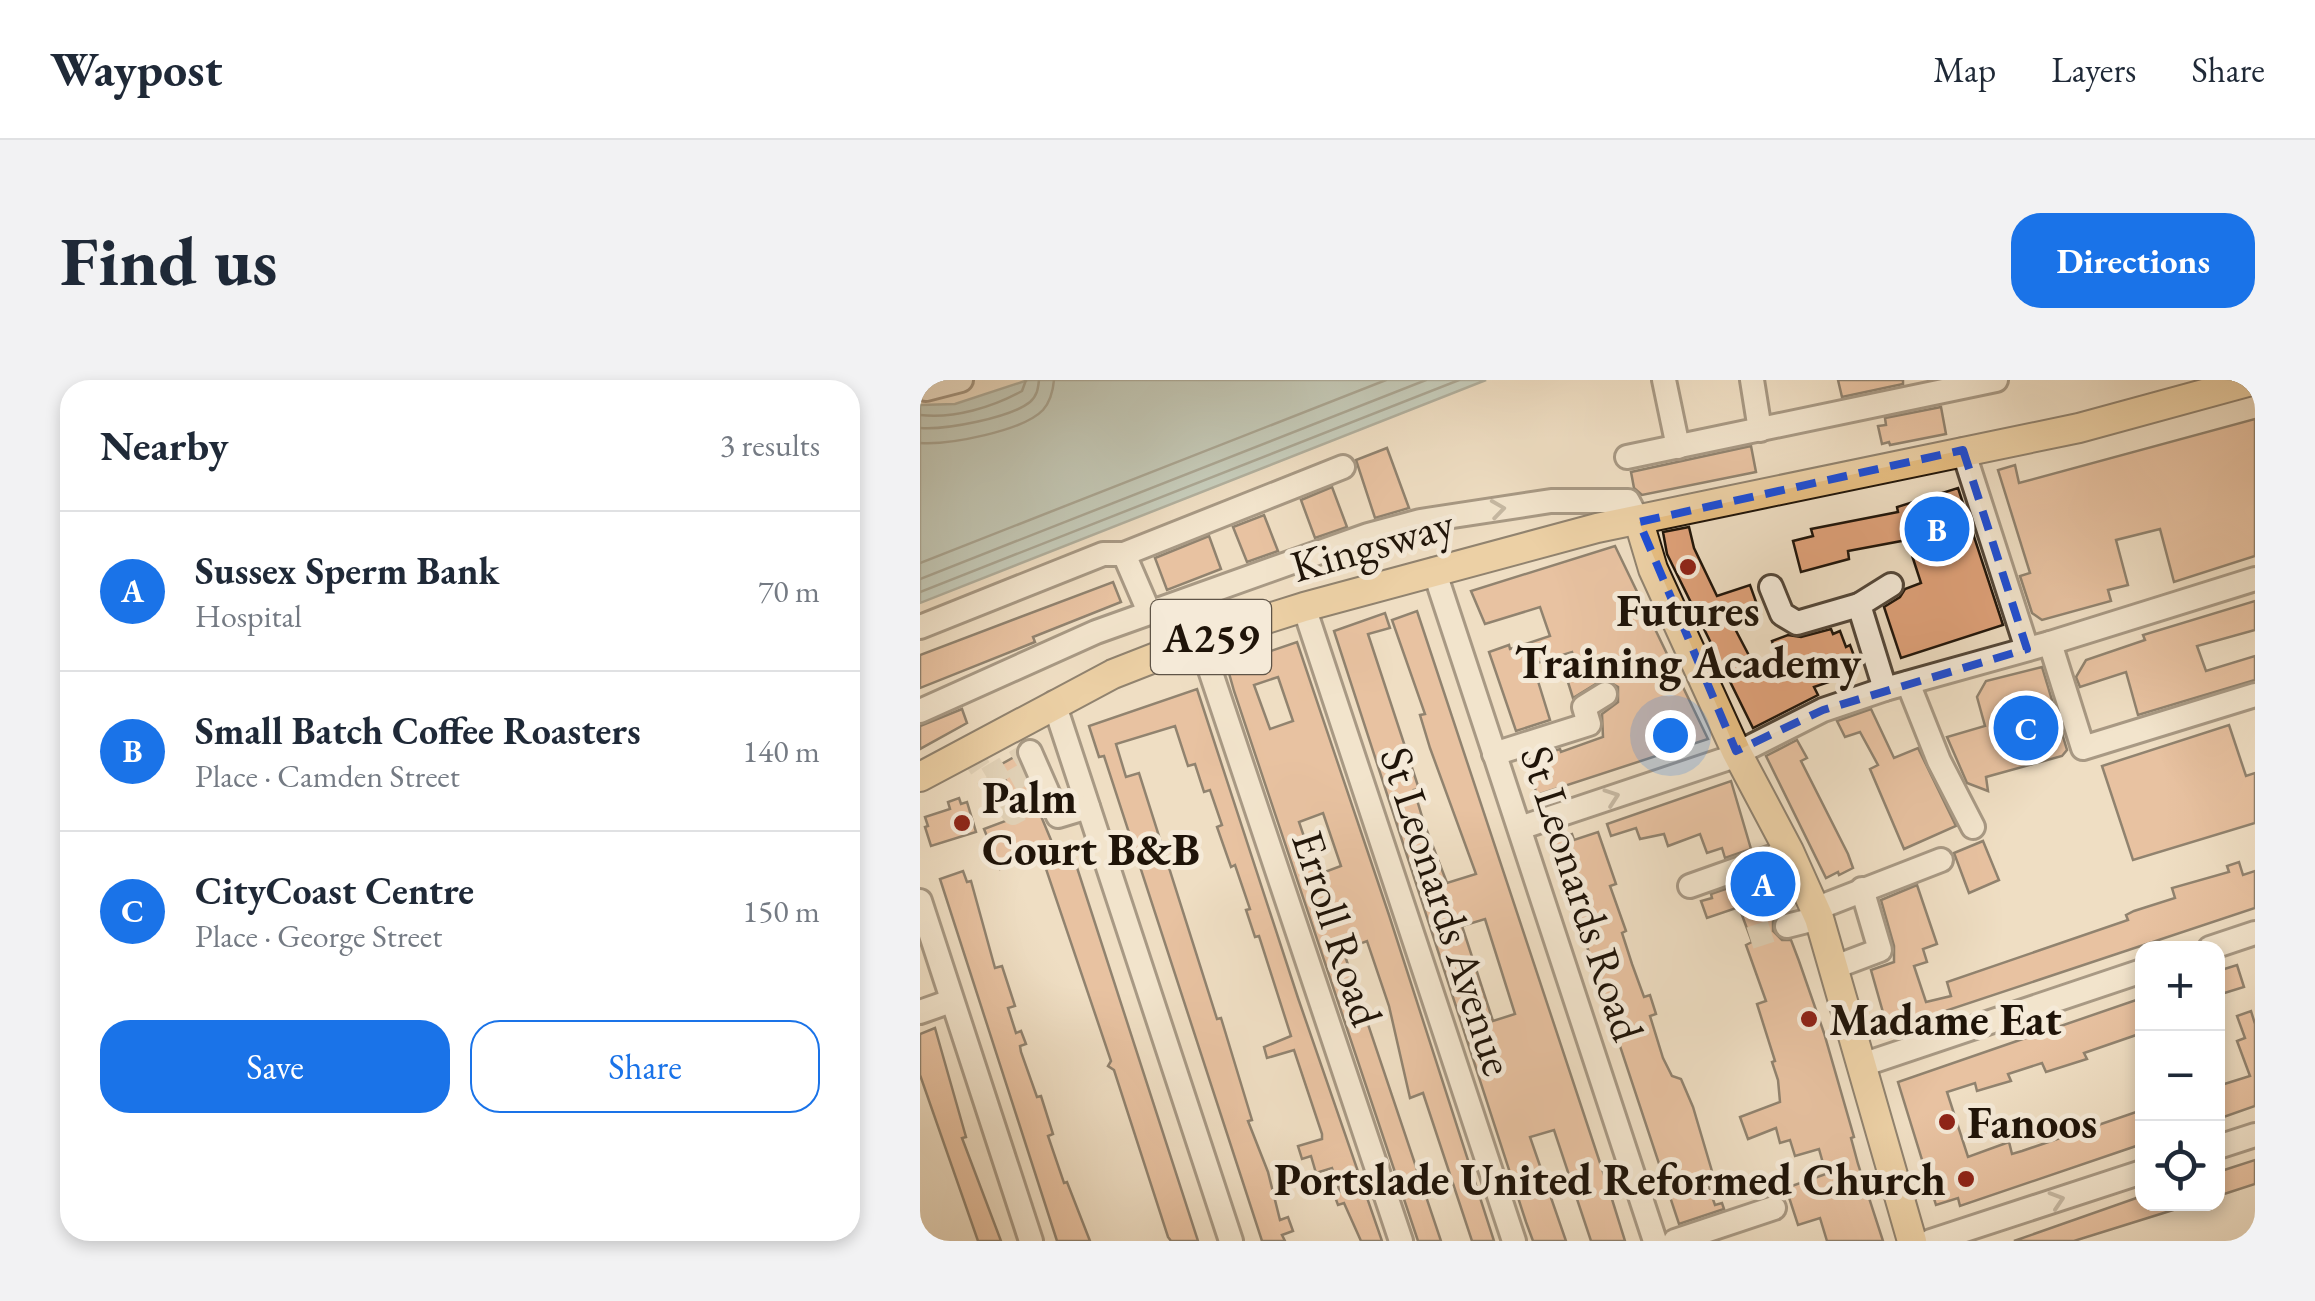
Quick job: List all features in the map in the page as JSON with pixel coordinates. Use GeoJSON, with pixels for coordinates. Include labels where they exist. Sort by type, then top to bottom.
{"type":"FeatureCollection","features":[{"type":"Feature","properties":{"kind":"main road","name":"A259"},"geometry":{"type":"LineString","coordinates":[[1639,522],[2079,428],[2254,380]]}},
{"type":"Feature","properties":{"kind":"main road","name":"Kingsway"},"geometry":{"type":"LineString","coordinates":[[920,777],[1113,674],[1200,640],[1434,570],[1587,530],[1639,522]]}},
{"type":"Feature","properties":{"kind":"main road"},"geometry":{"type":"LineString","coordinates":[[1639,522],[1653,569],[1736,751],[1817,913],[1912,1241]]}},
{"type":"Feature","properties":{"kind":"street"},"geometry":{"type":"LineString","coordinates":[[920,386],[926,389],[962,380]]}},
{"type":"Feature","properties":{"kind":"street"},"geometry":{"type":"LineString","coordinates":[[1664,380],[1678,447]]}},
{"type":"Feature","properties":{"kind":"street"},"geometry":{"type":"LineString","coordinates":[[1752,380],[1760,430]]}},
{"type":"Feature","properties":{"kind":"street"},"geometry":{"type":"LineString","coordinates":[[1628,457],[1760,430],[1914,389],[1995,380]]}},
{"type":"Feature","properties":{"kind":"street"},"geometry":{"type":"LineString","coordinates":[[1964,450],[2039,646],[2083,748],[2255,695]]}},
{"type":"Feature","properties":{"kind":"street"},"geometry":{"type":"LineString","coordinates":[[920,627],[1103,554],[1124,554],[1343,467]]}},
{"type":"Feature","properties":{"kind":"street"},"geometry":{"type":"LineString","coordinates":[[920,711],[1096,632],[1368,535],[1420,521],[1551,501],[1628,501],[1639,522]]}},
{"type":"Feature","properties":{"kind":"street"},"geometry":{"type":"LineString","coordinates":[[1124,554],[1150,612]]}},
{"type":"Feature","properties":{"kind":"street","name":"St Leonards Road"},"geometry":{"type":"LineString","coordinates":[[1434,570],[1656,1241]]}},
{"type":"Feature","properties":{"kind":"street"},"geometry":{"type":"LineString","coordinates":[[1520,828],[1726,759],[1823,710],[2255,580]]}},
{"type":"Feature","properties":{"kind":"street"},"geometry":{"type":"LineString","coordinates":[[1771,587],[1782,614],[1797,624],[1859,605],[1890,585]]}},
{"type":"Feature","properties":{"kind":"street"},"geometry":{"type":"LineString","coordinates":[[1859,605],[1896,686],[1973,828]]}},
{"type":"Feature","properties":{"kind":"street","name":"St Leonards Avenue"},"geometry":{"type":"LineString","coordinates":[[1304,607],[1514,1241]]}},
{"type":"Feature","properties":{"kind":"street","name":"Erroll Road"},"geometry":{"type":"LineString","coordinates":[[1200,640],[1401,1241]]}},
{"type":"Feature","properties":{"kind":"street"},"geometry":{"type":"LineString","coordinates":[[1494,754],[1589,724],[1584,708],[1605,694]]}},
{"type":"Feature","properties":{"kind":"street"},"geometry":{"type":"LineString","coordinates":[[1054,703],[1230,1241]]}},
{"type":"Feature","properties":{"kind":"street"},"geometry":{"type":"LineString","coordinates":[[1030,752],[1058,816],[1088,807]]}},
{"type":"Feature","properties":{"kind":"street"},"geometry":{"type":"LineString","coordinates":[[1690,886],[1789,851]]}},
{"type":"Feature","properties":{"kind":"street"},"geometry":{"type":"LineString","coordinates":[[1787,926],[1862,890],[1942,860]]}},
{"type":"Feature","properties":{"kind":"street"},"geometry":{"type":"LineString","coordinates":[[1835,967],[1880,950],[1862,890]]}},
{"type":"Feature","properties":{"kind":"street"},"geometry":{"type":"LineString","coordinates":[[920,901],[1031,1241]]}},
{"type":"Feature","properties":{"kind":"street"},"geometry":{"type":"LineString","coordinates":[[2225,945],[2253,939]]}},
{"type":"Feature","properties":{"kind":"street"},"geometry":{"type":"LineString","coordinates":[[1862,1065],[2135,973]]}},
{"type":"Feature","properties":{"kind":"street"},"geometry":{"type":"LineString","coordinates":[[920,1012],[952,1000]]}},
{"type":"Feature","properties":{"kind":"street"},"geometry":{"type":"LineString","coordinates":[[2225,1146],[2255,1135]]}},
{"type":"Feature","properties":{"kind":"street"},"geometry":{"type":"LineString","coordinates":[[1930,1241],[2135,1174]]}},
{"type":"Feature","properties":{"kind":"street"},"geometry":{"type":"LineString","coordinates":[[1676,1241],[1774,1208]]}},
{"type":"Feature","properties":{"kind":"highlighted area"},"geometry":{"type":"Polygon","coordinates":[[[1963,450],[2027,649],[1823,710],[1736,751],[1639,522],[1963,450]]]}},
{"type":"Feature","properties":{"kind":"water"},"geometry":{"type":"Polygon","coordinates":[[[1028,380],[1486,380],[920,603],[920,405],[955,404],[1028,380]]]}},
{"type":"Feature","properties":{"kind":"building"},"geometry":{"type":"Polygon","coordinates":[[[1838,380],[1903,380],[1903,384],[1842,397],[1838,380]]]}},
{"type":"Feature","properties":{"kind":"building"},"geometry":{"type":"Polygon","coordinates":[[[1941,407],[1946,434],[1882,444],[1878,426],[1886,425],[1885,418],[1941,407]]]}},
{"type":"Feature","properties":{"kind":"building"},"geometry":{"type":"Polygon","coordinates":[[[2255,419],[2255,556],[2174,582],[2160,529],[2116,540],[2128,585],[2108,590],[2111,601],[2042,620],[2032,613],[2020,576],[2030,573],[1998,470],[2015,465],[2019,483],[2255,419]]]}},
{"type":"Feature","properties":{"kind":"building"},"geometry":{"type":"Polygon","coordinates":[[[1751,446],[1756,472],[1642,495],[1634,488],[1631,472],[1751,446]]]}},
{"type":"Feature","properties":{"kind":"building"},"geometry":{"type":"Polygon","coordinates":[[[1387,448],[1409,508],[1375,518],[1356,460],[1387,448]]]}},
{"type":"Feature","properties":{"kind":"building"},"geometry":{"type":"Polygon","coordinates":[[[1332,487],[1347,527],[1315,538],[1301,500],[1332,487]]]}},
{"type":"Feature","properties":{"kind":"building"},"geometry":{"type":"Polygon","coordinates":[[[1958,488],[2003,625],[1901,658],[1884,607],[1905,589],[1921,583],[1907,540],[1848,551],[1849,559],[1801,572],[1793,541],[1813,536],[1811,529],[1898,512],[1897,507],[1958,488]]]}},
{"type":"Feature","properties":{"kind":"building"},"geometry":{"type":"Polygon","coordinates":[[[1264,515],[1278,551],[1247,562],[1233,527],[1264,515]]]}},
{"type":"Feature","properties":{"kind":"building"},"geometry":{"type":"Polygon","coordinates":[[[1689,527],[1694,548],[1717,596],[1750,585],[1760,613],[1732,623],[1754,665],[1776,654],[1772,641],[1831,629],[1833,634],[1840,631],[1846,647],[1850,645],[1857,664],[1852,674],[1814,687],[1818,695],[1753,728],[1667,554],[1663,532],[1689,527]]]}},
{"type":"Feature","properties":{"kind":"building"},"geometry":{"type":"Polygon","coordinates":[[[1209,536],[1221,569],[1167,590],[1155,558],[1209,536]]]}},
{"type":"Feature","properties":{"kind":"building"},"geometry":{"type":"Polygon","coordinates":[[[1615,546],[1708,739],[1537,795],[1526,760],[1603,737],[1602,714],[1618,702],[1618,687],[1604,679],[1573,698],[1567,679],[1579,675],[1572,652],[1537,663],[1533,665],[1550,720],[1516,731],[1489,652],[1550,636],[1540,607],[1485,624],[1471,591],[1615,546]]]}},
{"type":"Feature","properties":{"kind":"building"},"geometry":{"type":"Polygon","coordinates":[[[1113,582],[1121,602],[920,688],[920,655],[1113,582]]]}},
{"type":"Feature","properties":{"kind":"building"},"geometry":{"type":"Polygon","coordinates":[[[2255,601],[2255,630],[2197,646],[2206,671],[2255,656],[2255,680],[2138,715],[2126,672],[2080,687],[2076,677],[2086,660],[2145,640],[2143,635],[2255,601]]]}},
{"type":"Feature","properties":{"kind":"building"},"geometry":{"type":"Polygon","coordinates":[[[1417,611],[1625,1241],[1591,1241],[1554,1130],[1530,1137],[1566,1241],[1533,1241],[1334,631],[1385,613],[1390,628],[1368,634],[1419,789],[1414,790],[1424,823],[1447,883],[1476,874],[1430,748],[1420,715],[1425,714],[1392,620],[1417,611]],[[1485,919],[1462,926],[1493,1021],[1515,1014],[1485,919]]]}},
{"type":"Feature","properties":{"kind":"building"},"geometry":{"type":"Polygon","coordinates":[[[1297,642],[1494,1241],[1472,1241],[1423,1093],[1410,1098],[1389,1006],[1367,941],[1343,950],[1441,1241],[1418,1241],[1227,666],[1297,642]],[[1278,677],[1254,685],[1270,729],[1293,721],[1278,677]],[[1323,813],[1299,822],[1317,875],[1341,866],[1323,813]]]}},
{"type":"Feature","properties":{"kind":"building"},"geometry":{"type":"Polygon","coordinates":[[[2042,667],[2067,750],[2062,756],[1986,777],[1988,791],[1967,783],[1947,737],[1985,726],[1977,697],[1986,681],[2042,667]]]}},
{"type":"Feature","properties":{"kind":"building"},"geometry":{"type":"Polygon","coordinates":[[[1197,689],[1382,1241],[1361,1241],[1344,1203],[1338,1205],[1334,1194],[1340,1192],[1332,1168],[1316,1173],[1311,1156],[1302,1159],[1298,1146],[1322,1139],[1322,1134],[1294,1050],[1267,1058],[1264,1047],[1291,1036],[1259,936],[1255,937],[1246,910],[1250,909],[1235,865],[1231,867],[1217,827],[1222,825],[1210,790],[1204,792],[1195,764],[1188,766],[1175,726],[1116,744],[1126,777],[1139,773],[1217,1019],[1221,1018],[1280,1220],[1288,1217],[1293,1231],[1282,1235],[1285,1241],[1262,1241],[1104,756],[1099,757],[1089,726],[1197,689]]]}},
{"type":"Feature","properties":{"kind":"building"},"geometry":{"type":"Polygon","coordinates":[[[962,709],[967,723],[920,749],[920,726],[962,709]]]}},
{"type":"Feature","properties":{"kind":"building"},"geometry":{"type":"Polygon","coordinates":[[[1871,709],[1894,758],[1918,748],[1956,826],[1904,849],[1870,769],[1878,765],[1860,732],[1845,737],[1837,721],[1871,709]]]}},
{"type":"Feature","properties":{"kind":"building"},"geometry":{"type":"Polygon","coordinates":[[[2229,725],[2246,776],[2255,773],[2255,823],[2133,860],[2102,766],[2229,725]]]}},
{"type":"Feature","properties":{"kind":"building"},"geometry":{"type":"Polygon","coordinates":[[[1797,740],[1807,758],[1801,761],[1853,868],[1839,875],[1838,872],[1826,878],[1766,756],[1797,740]]]}},
{"type":"Feature","properties":{"kind":"building"},"geometry":{"type":"Polygon","coordinates":[[[1016,756],[1056,852],[1071,849],[1198,1241],[1171,1241],[1168,1237],[1114,1070],[1108,1066],[1111,1061],[1041,854],[1000,869],[984,829],[1024,814],[998,766],[1016,756]]]}},
{"type":"Feature","properties":{"kind":"building"},"geometry":{"type":"Polygon","coordinates":[[[1731,781],[1751,849],[1725,858],[1722,848],[1707,853],[1700,834],[1668,846],[1664,834],[1640,839],[1636,828],[1611,836],[1607,824],[1731,781]]]}},
{"type":"Feature","properties":{"kind":"building"},"geometry":{"type":"Polygon","coordinates":[[[959,798],[961,804],[967,802],[976,832],[931,846],[925,817],[950,809],[948,802],[959,798]]]}},
{"type":"Feature","properties":{"kind":"building"},"geometry":{"type":"Polygon","coordinates":[[[1598,832],[1616,884],[1610,886],[1626,931],[1622,933],[1644,997],[1650,995],[1656,1014],[1650,1016],[1663,1058],[1672,1076],[1681,1079],[1693,1107],[1714,1178],[1706,1180],[1715,1205],[1722,1203],[1724,1209],[1679,1224],[1552,841],[1572,834],[1574,840],[1598,832]]]}},
{"type":"Feature","properties":{"kind":"building"},"geometry":{"type":"Polygon","coordinates":[[[1983,841],[1999,880],[1969,893],[1954,853],[1983,841]]]}},
{"type":"Feature","properties":{"kind":"building"},"geometry":{"type":"Polygon","coordinates":[[[2239,862],[2243,875],[2255,871],[2255,908],[2156,941],[2135,941],[2135,948],[1888,1030],[1871,970],[1894,962],[1894,946],[1881,900],[1917,885],[1937,944],[1923,949],[1927,962],[1914,966],[1926,1002],[1951,996],[1947,982],[2128,920],[2126,915],[2134,911],[2175,898],[2172,888],[2229,872],[2227,866],[2239,862]]]}},
{"type":"Feature","properties":{"kind":"building"},"geometry":{"type":"Polygon","coordinates":[[[963,871],[967,882],[971,881],[995,968],[1002,966],[1015,1006],[1008,1008],[1016,1033],[1021,1031],[1026,1044],[1020,1046],[1021,1052],[1037,1097],[1041,1096],[1053,1134],[1048,1136],[1064,1183],[1067,1182],[1090,1241],[1057,1241],[940,879],[963,871]]]}},
{"type":"Feature","properties":{"kind":"building"},"geometry":{"type":"Polygon","coordinates":[[[1766,875],[1779,914],[1773,921],[1773,931],[1782,940],[1791,940],[1799,961],[1824,1033],[1858,1164],[1883,1241],[1827,1241],[1820,1218],[1798,1225],[1786,1188],[1826,1174],[1819,1149],[1795,1156],[1790,1140],[1780,1143],[1776,1128],[1748,1139],[1740,1117],[1780,1102],[1772,1062],[1775,1061],[1757,1004],[1766,1001],[1746,945],[1752,942],[1739,907],[1707,918],[1701,901],[1766,875]]]}},
{"type":"Feature","properties":{"kind":"building"},"geometry":{"type":"Polygon","coordinates":[[[2237,965],[2244,987],[2225,993],[2225,969],[2237,965]]]}},
{"type":"Feature","properties":{"kind":"building"},"geometry":{"type":"Polygon","coordinates":[[[2135,1000],[2135,1035],[2084,1053],[2087,1059],[2046,1072],[2042,1063],[2008,1074],[2011,1081],[1977,1091],[1975,1083],[1947,1092],[1968,1157],[2009,1142],[2012,1154],[2135,1112],[2135,1146],[1960,1206],[1958,1198],[1936,1205],[1898,1082],[2135,1000]]]}},
{"type":"Feature","properties":{"kind":"building"},"geometry":{"type":"Polygon","coordinates":[[[2251,1011],[2255,1024],[2255,1106],[2225,1117],[2225,1084],[2250,1076],[2237,1041],[2245,1038],[2237,1016],[2251,1011]]]}},
{"type":"Feature","properties":{"kind":"building"},"geometry":{"type":"Polygon","coordinates":[[[935,1028],[966,1137],[962,1138],[1001,1241],[978,1241],[920,1075],[920,1034],[935,1028]]]}},
{"type":"Feature","properties":{"kind":"building"},"geometry":{"type":"Polygon","coordinates":[[[2255,1160],[2255,1184],[2225,1194],[2225,1170],[2255,1160]]]}},
{"type":"Feature","properties":{"kind":"building"},"geometry":{"type":"Polygon","coordinates":[[[2135,1198],[2135,1211],[2170,1211],[2074,1241],[2014,1241],[2135,1198]]]}},
{"type":"Feature","properties":{"kind":"tunnel"},"geometry":{"type":"LineString","coordinates":[[968,750],[987,778],[1030,752],[1018,722]]}},
{"type":"Feature","properties":{"kind":"tunnel"},"geometry":{"type":"LineString","coordinates":[[987,778],[996,790],[1037,767]]}},
{"type":"Feature","properties":{"kind":"tunnel"},"geometry":{"type":"LineString","coordinates":[[1005,803],[1013,814],[1048,794]]}},
{"type":"Feature","properties":{"kind":"tunnel"},"geometry":{"type":"LineString","coordinates":[[1750,938],[1787,926]]}},
{"type":"Feature","properties":{"kind":"place","name":"Small Batch Coffee Roasters"},"geometry":{"type":"Point","coordinates":[1937,529]}},
{"type":"Feature","properties":{"kind":"place","name":"Futures Training Academy"},"geometry":{"type":"Point","coordinates":[1688,567]}},
{"type":"Feature","properties":{"kind":"place","name":"CityCoast Centre"},"geometry":{"type":"Point","coordinates":[2026,728]}},
{"type":"Feature","properties":{"kind":"place","name":"Palm Court B&B"},"geometry":{"type":"Point","coordinates":[962,823]}},
{"type":"Feature","properties":{"kind":"place","name":"Sussex Sperm Bank"},"geometry":{"type":"Point","coordinates":[1763,884]}},
{"type":"Feature","properties":{"kind":"place","name":"Madame Eat"},"geometry":{"type":"Point","coordinates":[1809,1019]}},
{"type":"Feature","properties":{"kind":"place","name":"Fanoos"},"geometry":{"type":"Point","coordinates":[1947,1122]}},
{"type":"Feature","properties":{"kind":"place","name":"Portslade United Reformed Church"},"geometry":{"type":"Point","coordinates":[1966,1179]}}]}
